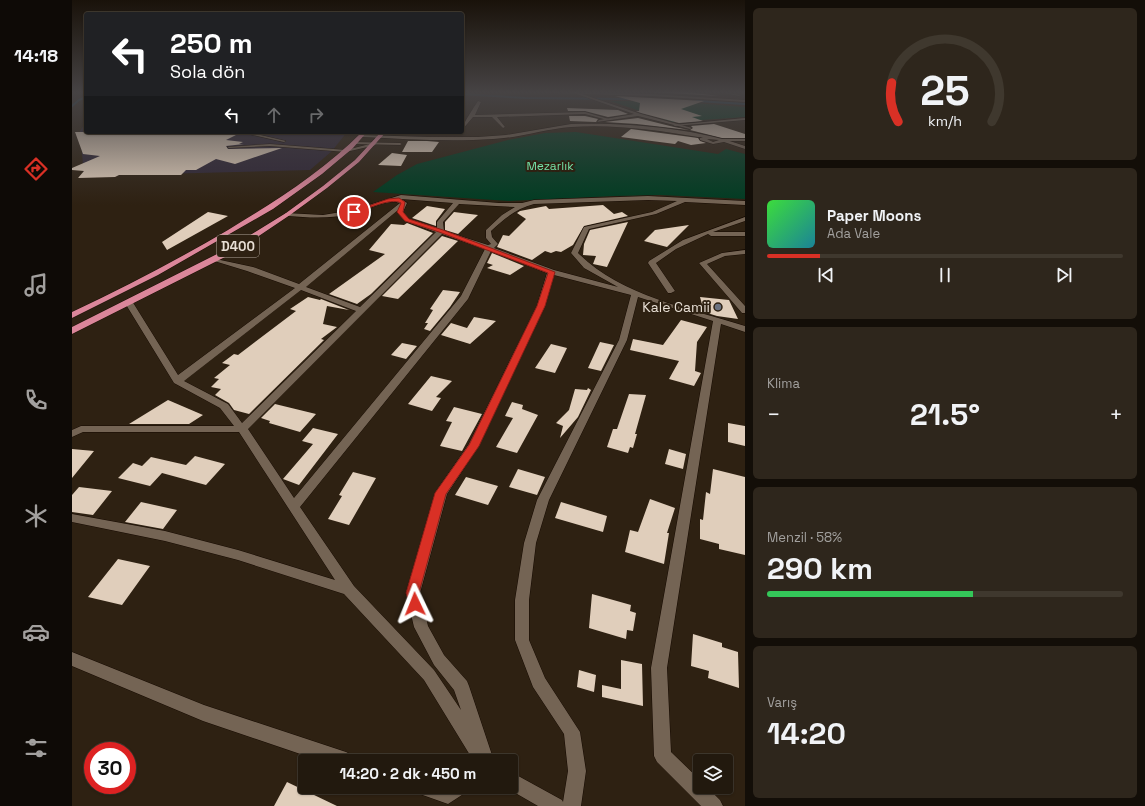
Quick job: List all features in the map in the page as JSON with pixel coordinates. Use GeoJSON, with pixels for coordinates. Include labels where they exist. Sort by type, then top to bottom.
{"type":"FeatureCollection","features":[{"type":"Feature","properties":{"kind":"highway","name":"D400"},"geometry":{"type":"LineString","coordinates":[[72,315],[115,295],[190,256],[295,192],[334,162],[363,134]]}},
{"type":"Feature","properties":{"kind":"highway","name":"D400"},"geometry":{"type":"LineString","coordinates":[[72,330],[129,303],[232,250],[288,214],[357,161],[383,134]]}},
{"type":"Feature","properties":{"kind":"street"},"geometry":{"type":"LineString","coordinates":[[363,134],[383,134],[426,140],[457,140],[497,137],[541,130]]}},
{"type":"Feature","properties":{"kind":"street"},"geometry":{"type":"LineString","coordinates":[[354,143],[374,144],[475,141],[499,139],[558,130]]}},
{"type":"Feature","properties":{"kind":"street"},"geometry":{"type":"LineString","coordinates":[[628,130],[658,132],[718,143],[719,139]]}},
{"type":"Feature","properties":{"kind":"street"},"geometry":{"type":"LineString","coordinates":[[655,130],[735,141],[745,140]]}},
{"type":"Feature","properties":{"kind":"street"},"geometry":{"type":"LineString","coordinates":[[686,130],[706,141],[745,152]]}},
{"type":"Feature","properties":{"kind":"street"},"geometry":{"type":"LineString","coordinates":[[691,130],[745,148]]}},
{"type":"Feature","properties":{"kind":"street"},"geometry":{"type":"LineString","coordinates":[[457,140],[459,134]]}},
{"type":"Feature","properties":{"kind":"street"},"geometry":{"type":"LineString","coordinates":[[706,141],[719,139]]}},
{"type":"Feature","properties":{"kind":"street"},"geometry":{"type":"LineString","coordinates":[[288,214],[323,217],[354,212],[401,197],[499,205],[522,205],[534,202],[648,198],[745,203]]}},
{"type":"Feature","properties":{"kind":"street"},"geometry":{"type":"LineString","coordinates":[[390,200],[399,200],[404,203]]}},
{"type":"Feature","properties":{"kind":"street"},"geometry":{"type":"LineString","coordinates":[[635,294],[588,266],[574,253],[586,228],[654,214],[683,201]]}},
{"type":"Feature","properties":{"kind":"street"},"geometry":{"type":"LineString","coordinates":[[441,231],[440,222],[458,202]]}},
{"type":"Feature","properties":{"kind":"street"},"geometry":{"type":"LineString","coordinates":[[404,203],[400,212],[407,220],[489,248],[551,272],[635,294],[745,329]]}},
{"type":"Feature","properties":{"kind":"street"},"geometry":{"type":"LineString","coordinates":[[177,382],[301,287],[404,203]]}},
{"type":"Feature","properties":{"kind":"street"},"geometry":{"type":"LineString","coordinates":[[293,507],[465,297],[489,248],[495,244],[489,238],[488,231],[504,216],[522,205]]}},
{"type":"Feature","properties":{"kind":"street"},"geometry":{"type":"LineString","coordinates":[[671,291],[652,263],[682,242],[697,235],[745,219]]}},
{"type":"Feature","properties":{"kind":"street"},"geometry":{"type":"LineString","coordinates":[[72,434],[81,429],[242,429],[441,231]]}},
{"type":"Feature","properties":{"kind":"street"},"geometry":{"type":"LineString","coordinates":[[697,235],[717,233],[745,234]]}},
{"type":"Feature","properties":{"kind":"street"},"geometry":{"type":"LineString","coordinates":[[745,252],[724,254],[703,263],[745,311]]}},
{"type":"Feature","properties":{"kind":"street"},"geometry":{"type":"LineString","coordinates":[[213,259],[250,269],[362,310]]}},
{"type":"Feature","properties":{"kind":"street"},"geometry":{"type":"LineString","coordinates":[[482,754],[461,686],[439,660],[421,627],[412,593],[440,493],[474,446],[541,306],[551,272]]}},
{"type":"Feature","properties":{"kind":"street"},"geometry":{"type":"LineString","coordinates":[[572,806],[577,771],[572,732],[539,682],[522,640],[522,600],[530,542],[543,500],[623,340],[635,294]]}},
{"type":"Feature","properties":{"kind":"street"},"geometry":{"type":"LineString","coordinates":[[129,303],[177,382],[224,406],[242,429],[349,590],[429,675],[480,754]]}},
{"type":"Feature","properties":{"kind":"street"},"geometry":{"type":"LineString","coordinates":[[714,806],[663,756],[659,668],[717,321]]}},
{"type":"Feature","properties":{"kind":"street"},"geometry":{"type":"LineString","coordinates":[[72,518],[165,536],[238,555],[349,590]]}},
{"type":"Feature","properties":{"kind":"street"},"geometry":{"type":"LineString","coordinates":[[72,659],[203,713],[325,754]]}},
{"type":"Feature","properties":{"kind":"street"},"geometry":{"type":"LineString","coordinates":[[518,784],[556,806]]}},
{"type":"Feature","properties":{"kind":"lane"},"geometry":{"type":"LineString","coordinates":[[250,134],[280,141],[304,144],[308,147]]}},
{"type":"Feature","properties":{"kind":"lane"},"geometry":{"type":"LineString","coordinates":[[229,147],[270,145],[346,151],[374,144]]}},
{"type":"Feature","properties":{"kind":"shaded area"},"geometry":{"type":"Polygon","coordinates":[[[84,130],[84,134],[345,134],[332,151],[310,170],[84,176],[80,131],[84,130]]]}},
{"type":"Feature","properties":{"kind":"green space","name":"Mezarlık"},"geometry":{"type":"Polygon","coordinates":[[[576,132],[718,154],[726,149],[745,154],[745,199],[660,195],[509,201],[373,192],[397,175],[417,164],[508,140],[545,133],[576,132]]]}},
{"type":"Feature","properties":{"kind":"building"},"geometry":{"type":"Polygon","coordinates":[[[630,130],[636,130],[698,138],[700,141],[706,143],[691,145],[678,141],[675,144],[621,137],[630,130]]]}},
{"type":"Feature","properties":{"kind":"building"},"geometry":{"type":"Polygon","coordinates":[[[690,130],[731,130],[745,134],[745,138],[722,138],[690,130]]]}},
{"type":"Feature","properties":{"kind":"building"},"geometry":{"type":"Polygon","coordinates":[[[75,132],[84,132],[84,134],[226,134],[236,135],[226,140],[243,142],[239,144],[244,144],[226,146],[228,149],[282,148],[235,164],[216,159],[196,170],[186,170],[181,175],[119,175],[115,177],[78,178],[84,171],[72,170],[72,168],[100,156],[83,154],[75,132]]]}},
{"type":"Feature","properties":{"kind":"building"},"geometry":{"type":"Polygon","coordinates":[[[408,141],[439,142],[432,152],[402,152],[408,141]]]}},
{"type":"Feature","properties":{"kind":"building"},"geometry":{"type":"Polygon","coordinates":[[[392,153],[407,155],[401,166],[378,165],[392,153]]]}},
{"type":"Feature","properties":{"kind":"building"},"geometry":{"type":"Polygon","coordinates":[[[603,205],[614,214],[622,212],[628,216],[584,226],[573,245],[561,252],[556,251],[551,253],[545,251],[532,260],[497,247],[503,235],[509,236],[526,219],[517,213],[520,211],[546,206],[549,209],[603,205]]]}},
{"type":"Feature","properties":{"kind":"building"},"geometry":{"type":"Polygon","coordinates":[[[427,206],[445,209],[436,221],[436,226],[412,218],[427,206]]]}},
{"type":"Feature","properties":{"kind":"building"},"geometry":{"type":"Polygon","coordinates":[[[208,212],[228,216],[167,250],[162,242],[208,212]]]}},
{"type":"Feature","properties":{"kind":"building"},"geometry":{"type":"Polygon","coordinates":[[[454,212],[478,215],[458,234],[445,230],[445,222],[454,212]]]}},
{"type":"Feature","properties":{"kind":"building"},"geometry":{"type":"Polygon","coordinates":[[[628,222],[607,267],[593,264],[596,256],[583,255],[584,244],[590,230],[628,222]]]}},
{"type":"Feature","properties":{"kind":"building"},"geometry":{"type":"Polygon","coordinates":[[[407,223],[433,233],[371,294],[357,304],[329,294],[385,254],[369,250],[391,224],[404,225],[407,223]]]}},
{"type":"Feature","properties":{"kind":"building"},"geometry":{"type":"Polygon","coordinates":[[[689,225],[667,247],[644,241],[655,230],[689,225]]]}},
{"type":"Feature","properties":{"kind":"building"},"geometry":{"type":"Polygon","coordinates":[[[442,236],[458,241],[398,299],[382,296],[442,236]]]}},
{"type":"Feature","properties":{"kind":"building"},"geometry":{"type":"Polygon","coordinates":[[[492,253],[524,266],[510,275],[487,268],[493,265],[487,263],[492,253]]]}},
{"type":"Feature","properties":{"kind":"building"},"geometry":{"type":"Polygon","coordinates":[[[443,290],[460,292],[450,307],[430,331],[424,329],[428,323],[425,323],[433,310],[430,309],[443,290]]]}},
{"type":"Feature","properties":{"kind":"building"},"geometry":{"type":"Polygon","coordinates":[[[308,297],[321,299],[349,310],[327,306],[323,324],[337,327],[321,339],[324,340],[249,414],[234,410],[229,403],[215,395],[221,389],[211,387],[219,379],[214,378],[230,365],[222,363],[234,354],[238,355],[296,311],[290,309],[308,297]]]}},
{"type":"Feature","properties":{"kind":"building","name":"Kale Camii"},"geometry":{"type":"Polygon","coordinates":[[[700,297],[729,300],[738,319],[717,316],[704,312],[700,297]]]}},
{"type":"Feature","properties":{"kind":"building"},"geometry":{"type":"Polygon","coordinates":[[[474,317],[496,321],[470,344],[441,335],[451,323],[467,328],[474,317]]]}},
{"type":"Feature","properties":{"kind":"building"},"geometry":{"type":"Polygon","coordinates":[[[681,320],[707,327],[697,342],[695,371],[701,373],[694,386],[669,379],[679,361],[630,350],[633,339],[663,345],[681,320]]]}},
{"type":"Feature","properties":{"kind":"building"},"geometry":{"type":"Polygon","coordinates":[[[600,342],[614,345],[601,371],[588,368],[600,342]]]}},
{"type":"Feature","properties":{"kind":"building"},"geometry":{"type":"Polygon","coordinates":[[[402,343],[417,346],[406,359],[391,355],[402,343]]]}},
{"type":"Feature","properties":{"kind":"building"},"geometry":{"type":"Polygon","coordinates":[[[551,344],[567,348],[555,373],[535,368],[551,344]]]}},
{"type":"Feature","properties":{"kind":"building"},"geometry":{"type":"Polygon","coordinates":[[[431,376],[452,381],[436,397],[441,398],[432,411],[408,404],[431,376]]]}},
{"type":"Feature","properties":{"kind":"building"},"geometry":{"type":"Polygon","coordinates":[[[588,388],[591,390],[578,417],[560,438],[563,426],[556,423],[569,410],[575,389],[587,390],[588,388]]]}},
{"type":"Feature","properties":{"kind":"building"},"geometry":{"type":"Polygon","coordinates":[[[629,394],[646,395],[635,434],[637,434],[633,448],[630,447],[628,453],[607,447],[613,429],[617,429],[629,394]]]}},
{"type":"Feature","properties":{"kind":"building"},"geometry":{"type":"Polygon","coordinates":[[[168,400],[203,415],[189,424],[129,424],[168,400]]]}},
{"type":"Feature","properties":{"kind":"building"},"geometry":{"type":"Polygon","coordinates":[[[512,402],[523,405],[522,409],[538,415],[517,453],[496,447],[513,418],[505,416],[512,402]]]}},
{"type":"Feature","properties":{"kind":"building"},"geometry":{"type":"Polygon","coordinates":[[[275,404],[316,414],[300,432],[269,423],[270,421],[261,418],[275,404]]]}},
{"type":"Feature","properties":{"kind":"building"},"geometry":{"type":"Polygon","coordinates":[[[454,407],[482,414],[462,451],[440,446],[452,422],[446,421],[454,407]]]}},
{"type":"Feature","properties":{"kind":"building"},"geometry":{"type":"Polygon","coordinates":[[[728,423],[745,426],[745,446],[728,442],[728,423]]]}},
{"type":"Feature","properties":{"kind":"building"},"geometry":{"type":"Polygon","coordinates":[[[313,428],[338,434],[299,485],[283,479],[313,444],[302,441],[313,428]]]}},
{"type":"Feature","properties":{"kind":"building"},"geometry":{"type":"Polygon","coordinates":[[[72,449],[94,451],[72,478],[72,449]]]}},
{"type":"Feature","properties":{"kind":"building"},"geometry":{"type":"Polygon","coordinates":[[[669,449],[686,454],[683,469],[665,464],[669,449]]]}},
{"type":"Feature","properties":{"kind":"building"},"geometry":{"type":"Polygon","coordinates":[[[195,456],[225,464],[206,485],[162,473],[150,486],[118,478],[133,463],[142,466],[151,457],[186,465],[195,456]]]}},
{"type":"Feature","properties":{"kind":"building"},"geometry":{"type":"Polygon","coordinates":[[[518,469],[545,477],[537,495],[509,487],[518,469]]]}},
{"type":"Feature","properties":{"kind":"building"},"geometry":{"type":"Polygon","coordinates":[[[713,469],[745,477],[745,555],[719,549],[719,544],[700,539],[700,519],[703,520],[706,492],[710,494],[713,469]]]}},
{"type":"Feature","properties":{"kind":"building"},"geometry":{"type":"Polygon","coordinates":[[[353,472],[376,478],[349,525],[328,519],[342,496],[339,495],[353,472]]]}},
{"type":"Feature","properties":{"kind":"building"},"geometry":{"type":"Polygon","coordinates":[[[466,477],[498,486],[488,505],[455,495],[466,477]]]}},
{"type":"Feature","properties":{"kind":"building"},"geometry":{"type":"Polygon","coordinates":[[[79,487],[112,491],[93,515],[72,512],[72,495],[79,487]]]}},
{"type":"Feature","properties":{"kind":"building"},"geometry":{"type":"Polygon","coordinates":[[[650,499],[675,508],[667,533],[669,533],[664,564],[625,552],[630,530],[638,532],[650,499]]]}},
{"type":"Feature","properties":{"kind":"building"},"geometry":{"type":"Polygon","coordinates":[[[141,502],[177,510],[163,529],[125,522],[141,502]]]}},
{"type":"Feature","properties":{"kind":"building"},"geometry":{"type":"Polygon","coordinates":[[[561,502],[607,516],[603,532],[555,518],[561,502]]]}},
{"type":"Feature","properties":{"kind":"building"},"geometry":{"type":"Polygon","coordinates":[[[118,559],[150,566],[122,605],[88,597],[118,559]]]}},
{"type":"Feature","properties":{"kind":"building"},"geometry":{"type":"Polygon","coordinates":[[[592,594],[631,605],[630,611],[636,613],[633,631],[627,630],[626,639],[589,628],[592,594]]]}},
{"type":"Feature","properties":{"kind":"building"},"geometry":{"type":"Polygon","coordinates":[[[693,634],[722,643],[722,647],[738,652],[739,688],[708,678],[709,671],[691,666],[693,634]]]}},
{"type":"Feature","properties":{"kind":"building"},"geometry":{"type":"Polygon","coordinates":[[[621,660],[642,664],[643,706],[602,697],[602,685],[621,689],[621,660]]]}},
{"type":"Feature","properties":{"kind":"building"},"geometry":{"type":"Polygon","coordinates":[[[579,670],[596,675],[594,692],[577,687],[579,670]]]}},
{"type":"Feature","properties":{"kind":"building"},"geometry":{"type":"Polygon","coordinates":[[[287,782],[298,787],[298,794],[312,794],[337,806],[274,806],[287,782]]]}},
{"type":"Feature","properties":{"kind":"place","name":"Kale Camii"},"geometry":{"type":"Point","coordinates":[718,307]}},
{"type":"Feature","properties":{"kind":"route"},"geometry":{"type":"LineString","coordinates":[[354,212],[390,200],[399,200],[404,203],[400,212],[407,220],[441,231],[551,272],[541,306],[474,446],[440,493],[412,593],[415,604]]}}]}
